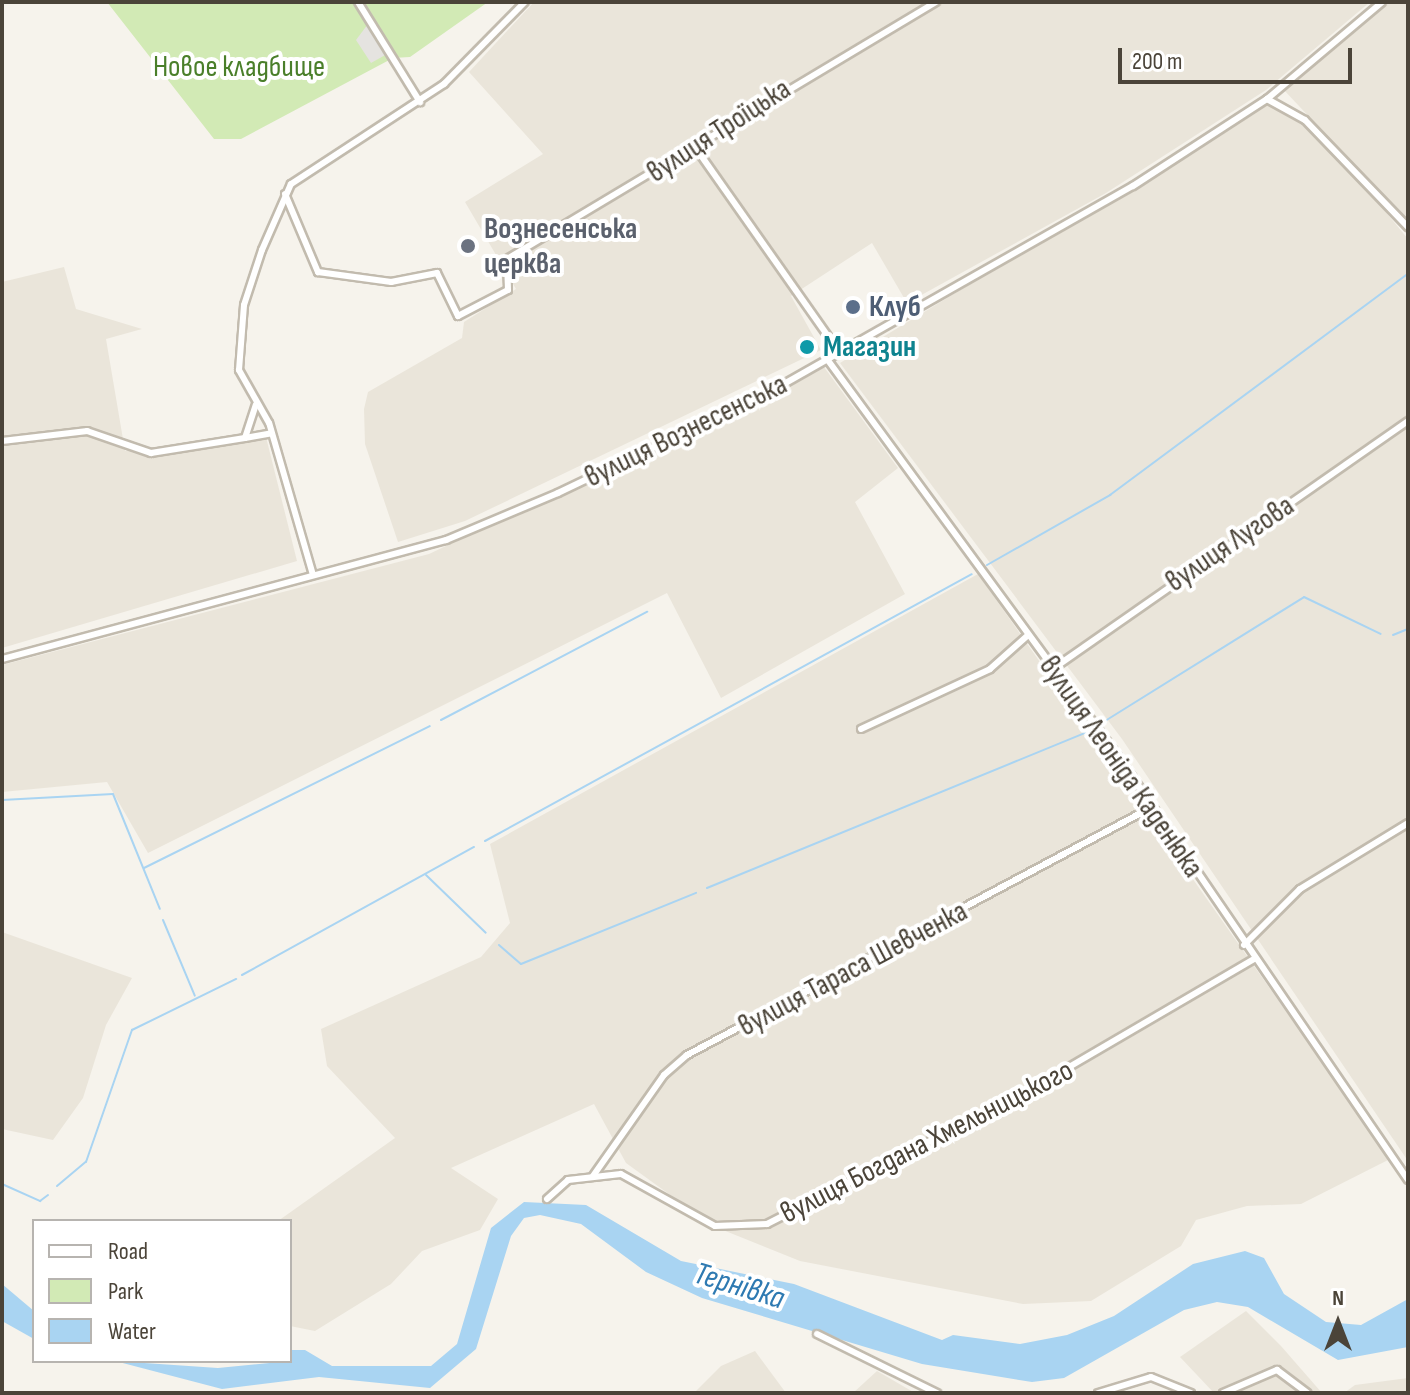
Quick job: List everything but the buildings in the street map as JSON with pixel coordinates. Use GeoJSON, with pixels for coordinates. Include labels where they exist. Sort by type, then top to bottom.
{"type":"FeatureCollection","features":[{"type":"Feature","properties":{"kind":"street"},"geometry":{"type":"LineString","coordinates":[[358,2],[420,102]]}},
{"type":"Feature","properties":{"kind":"street"},"geometry":{"type":"LineString","coordinates":[[313,575],[272,433],[239,370],[242,320],[285,194],[420,102],[525,2]]}},
{"type":"Feature","properties":{"kind":"street","name":"вулиця Троїцька"},"geometry":{"type":"LineString","coordinates":[[285,194],[318,272],[391,282],[437,273],[458,316],[508,290],[507,259],[936,2]]}},
{"type":"Feature","properties":{"kind":"street","name":"вулиця Вознесенська"},"geometry":{"type":"LineString","coordinates":[[2,659],[313,575],[495,520],[827,359],[1133,186],[1267,99],[1382,2]]}},
{"type":"Feature","properties":{"kind":"street"},"geometry":{"type":"LineString","coordinates":[[1267,99],[1305,120],[1408,227]]}},
{"type":"Feature","properties":{"kind":"street"},"geometry":{"type":"LineString","coordinates":[[695,147],[839,352]]}},
{"type":"Feature","properties":{"kind":"street","name":"вулиця Леоніда Каденюка"},"geometry":{"type":"LineString","coordinates":[[827,359],[1027,636],[1054,668],[1408,1180]]}},
{"type":"Feature","properties":{"kind":"street"},"geometry":{"type":"LineString","coordinates":[[245,438],[256,405]]}},
{"type":"Feature","properties":{"kind":"street","name":"вулиця Лугова"},"geometry":{"type":"LineString","coordinates":[[1054,668],[1408,421]]}},
{"type":"Feature","properties":{"kind":"street"},"geometry":{"type":"LineString","coordinates":[[2,441],[87,431],[151,453],[272,433]]}},
{"type":"Feature","properties":{"kind":"street"},"geometry":{"type":"LineString","coordinates":[[861,729],[990,669],[1027,636]]}},
{"type":"Feature","properties":{"kind":"street","name":"вулиця Тараса Шевченка"},"geometry":{"type":"LineString","coordinates":[[593,1176],[657,1083],[687,1055],[1152,807]]}},
{"type":"Feature","properties":{"kind":"street"},"geometry":{"type":"LineString","coordinates":[[1244,945],[1300,889],[1408,823]]}},
{"type":"Feature","properties":{"kind":"street","name":"вулиця Богдана Хмельницького"},"geometry":{"type":"LineString","coordinates":[[547,1199],[562,1182],[593,1176],[640,1180],[715,1226],[767,1224],[1028,1091],[1254,959]]}},
{"type":"Feature","properties":{"kind":"street"},"geometry":{"type":"LineString","coordinates":[[817,1334],[937,1393]]}},
{"type":"Feature","properties":{"kind":"street"},"geometry":{"type":"LineString","coordinates":[[1223,1393],[1250,1378],[1287,1372],[1307,1393]]}},
{"type":"Feature","properties":{"kind":"street"},"geometry":{"type":"LineString","coordinates":[[1098,1393],[1151,1377],[1191,1393]]}},
{"type":"Feature","properties":{"kind":"shaded area"},"geometry":{"type":"Polygon","coordinates":[[[534,2],[1370,2],[1266,90],[1106,193],[907,303],[872,243],[791,296],[821,350],[465,521],[398,542],[365,444],[364,409],[368,392],[462,338],[464,322],[516,289],[465,202],[543,154],[469,72],[534,2]]]}},
{"type":"Feature","properties":{"kind":"shaded area"},"geometry":{"type":"Polygon","coordinates":[[[1385,2],[1408,2],[1408,222],[1283,89],[1385,2]]]}},
{"type":"Feature","properties":{"kind":"shaded area"},"geometry":{"type":"Polygon","coordinates":[[[368,24],[387,54],[371,63],[356,40],[368,24]]]}},
{"type":"Feature","properties":{"kind":"shaded area"},"geometry":{"type":"Polygon","coordinates":[[[1272,101],[1338,154],[1408,239],[1408,1161],[1122,739],[840,363],[1272,101]]]}},
{"type":"Feature","properties":{"kind":"shaded area"},"geometry":{"type":"Polygon","coordinates":[[[64,267],[76,309],[142,329],[106,339],[125,451],[265,433],[297,561],[2,648],[2,282],[64,267]]]}},
{"type":"Feature","properties":{"kind":"shaded area"},"geometry":{"type":"Polygon","coordinates":[[[824,367],[898,468],[855,502],[905,594],[721,698],[667,593],[148,853],[107,782],[2,792],[2,665],[429,554],[824,367]]]}},
{"type":"Feature","properties":{"kind":"shaded area"},"geometry":{"type":"Polygon","coordinates":[[[978,574],[1390,1159],[1301,1204],[1247,1206],[1196,1220],[1181,1246],[1091,1301],[1023,1304],[800,1261],[713,1226],[626,1163],[594,1104],[451,1168],[498,1199],[480,1230],[422,1251],[391,1284],[315,1331],[292,1326],[292,1219],[281,1219],[395,1138],[327,1066],[321,1029],[481,957],[510,923],[490,844],[978,574]]]}},
{"type":"Feature","properties":{"kind":"shaded area"},"geometry":{"type":"Polygon","coordinates":[[[2,932],[132,978],[106,1025],[83,1098],[53,1140],[2,1129],[2,932]]]}},
{"type":"Feature","properties":{"kind":"shaded area"},"geometry":{"type":"Polygon","coordinates":[[[1246,1311],[1322,1393],[1214,1393],[1180,1357],[1246,1311]]]}},
{"type":"Feature","properties":{"kind":"shaded area"},"geometry":{"type":"Polygon","coordinates":[[[755,1351],[786,1393],[694,1393],[721,1366],[755,1351]]]}},
{"type":"Feature","properties":{"kind":"shaded area"},"geometry":{"type":"Polygon","coordinates":[[[877,1371],[915,1393],[853,1393],[877,1371]]]}},
{"type":"Feature","properties":{"kind":"shaded area"},"geometry":{"type":"Polygon","coordinates":[[[1408,1378],[1408,1393],[1344,1393],[1355,1385],[1408,1378]]]}},
{"type":"Feature","properties":{"kind":"green space","name":"Новое кладбище"},"geometry":{"type":"Polygon","coordinates":[[[107,2],[488,2],[410,57],[393,58],[241,139],[214,139],[107,2]]]}},
{"type":"Feature","properties":{"kind":"water","name":"Тернівка"},"geometry":{"type":"Polygon","coordinates":[[[524,1202],[586,1205],[681,1261],[794,1284],[942,1340],[953,1335],[1020,1344],[1067,1335],[1114,1316],[1193,1264],[1245,1251],[1264,1258],[1284,1294],[1326,1322],[1361,1325],[1408,1299],[1408,1347],[1338,1360],[1248,1307],[1217,1302],[1184,1310],[1064,1378],[1032,1382],[922,1364],[702,1298],[646,1272],[581,1224],[540,1215],[524,1218],[511,1236],[476,1349],[430,1388],[319,1377],[222,1389],[123,1363],[218,1368],[292,1363],[292,1350],[305,1350],[332,1366],[431,1366],[457,1344],[491,1228],[524,1202]]]}},
{"type":"Feature","properties":{"kind":"water"},"geometry":{"type":"Polygon","coordinates":[[[2,1284],[32,1309],[32,1338],[2,1321],[2,1284]]]}},
{"type":"Feature","properties":{"kind":"waterway"},"geometry":{"type":"LineString","coordinates":[[987,565],[1110,495],[1408,274]]}},
{"type":"Feature","properties":{"kind":"waterway"},"geometry":{"type":"LineString","coordinates":[[485,841],[972,574]]}},
{"type":"Feature","properties":{"kind":"waterway"},"geometry":{"type":"LineString","coordinates":[[1105,721],[1304,597],[1381,634]]}},
{"type":"Feature","properties":{"kind":"waterway"},"geometry":{"type":"LineString","coordinates":[[441,720],[647,612]]}},
{"type":"Feature","properties":{"kind":"waterway"},"geometry":{"type":"LineString","coordinates":[[1393,635],[1408,629]]}},
{"type":"Feature","properties":{"kind":"waterway"},"geometry":{"type":"LineString","coordinates":[[144,868],[430,726]]}},
{"type":"Feature","properties":{"kind":"waterway"},"geometry":{"type":"LineString","coordinates":[[707,888],[1090,731]]}},
{"type":"Feature","properties":{"kind":"waterway"},"geometry":{"type":"LineString","coordinates":[[2,800],[113,794],[160,909]]}},
{"type":"Feature","properties":{"kind":"waterway"},"geometry":{"type":"LineString","coordinates":[[242,975],[474,847]]}},
{"type":"Feature","properties":{"kind":"waterway"},"geometry":{"type":"LineString","coordinates":[[426,875],[486,933]]}},
{"type":"Feature","properties":{"kind":"waterway"},"geometry":{"type":"LineString","coordinates":[[499,945],[521,964],[696,893]]}},
{"type":"Feature","properties":{"kind":"waterway"},"geometry":{"type":"LineString","coordinates":[[163,920],[195,996]]}},
{"type":"Feature","properties":{"kind":"waterway"},"geometry":{"type":"LineString","coordinates":[[57,1186],[86,1162],[132,1030],[236,979]]}},
{"type":"Feature","properties":{"kind":"waterway"},"geometry":{"type":"LineString","coordinates":[[2,1184],[40,1201],[48,1195]]}},
{"type":"Feature","properties":{"kind":"place","name":"Вознесенська церква"},"geometry":{"type":"Point","coordinates":[468,246]}},
{"type":"Feature","properties":{"kind":"place","name":"Клуб"},"geometry":{"type":"Point","coordinates":[853,307]}},
{"type":"Feature","properties":{"kind":"place","name":"Магазин"},"geometry":{"type":"Point","coordinates":[807,347]}}]}
